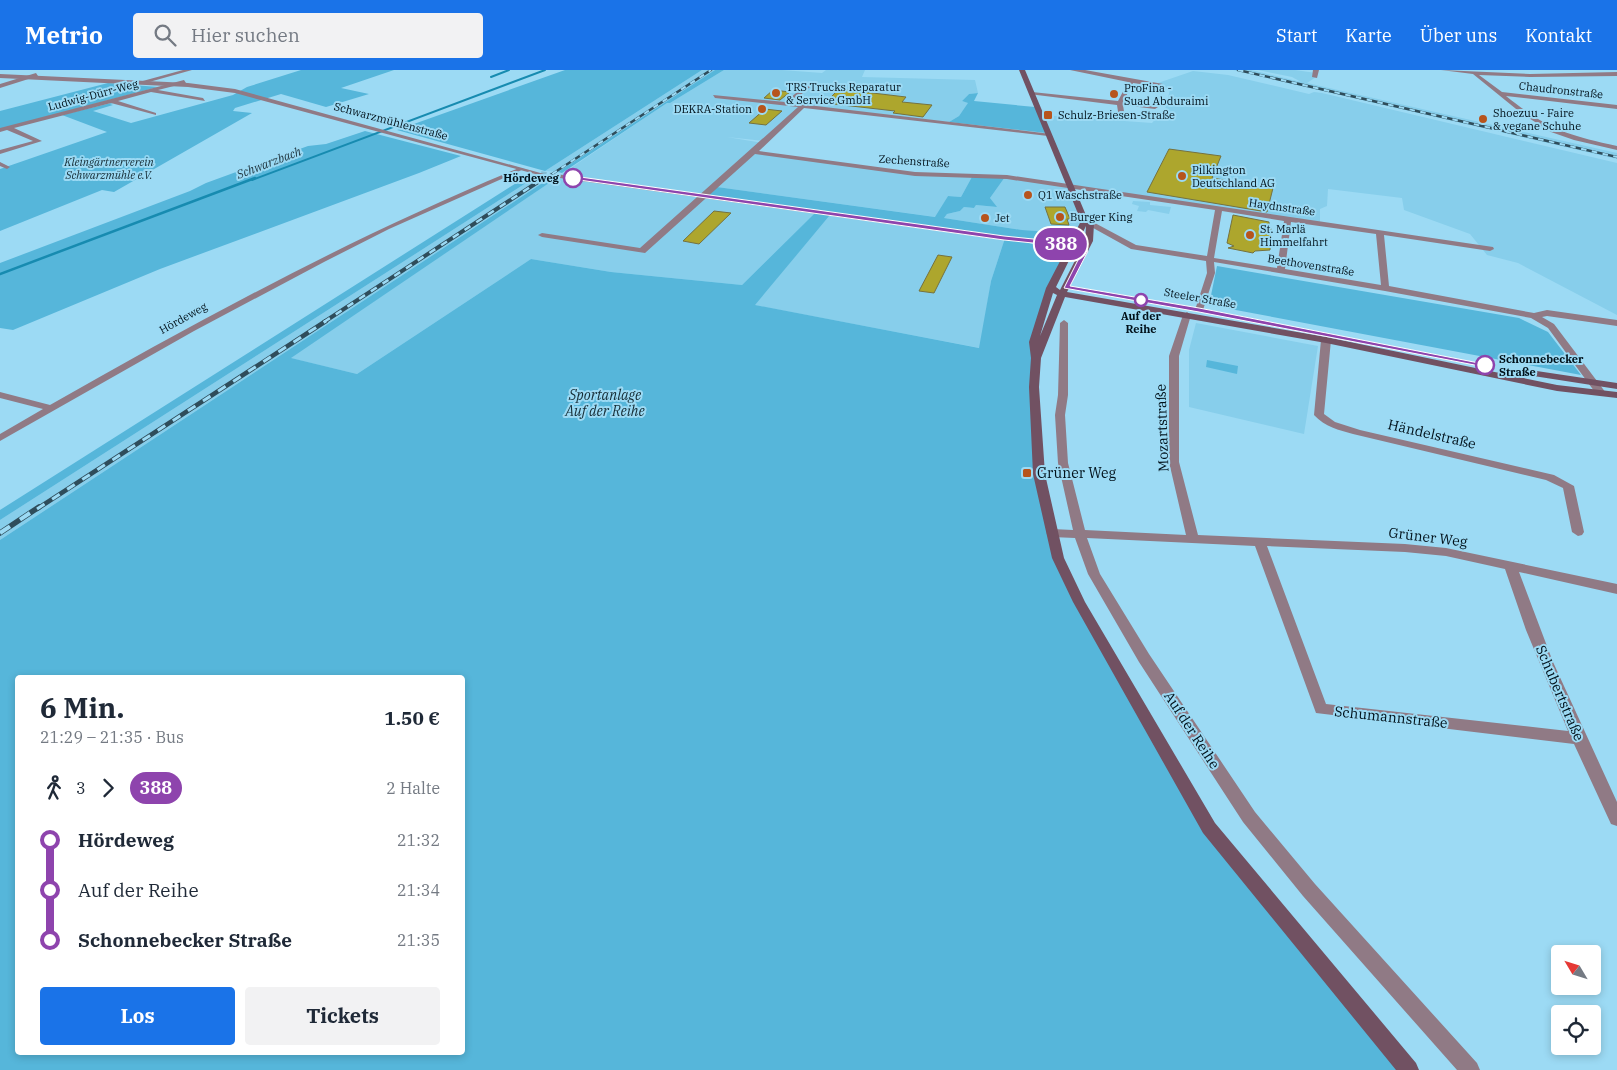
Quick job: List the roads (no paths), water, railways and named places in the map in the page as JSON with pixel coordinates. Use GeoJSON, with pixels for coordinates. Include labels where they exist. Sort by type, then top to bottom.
{"type":"FeatureCollection","features":[{"type":"Feature","properties":{"kind":"main road"},"geometry":{"type":"LineString","coordinates":[[1022,70],[1071,187],[1088,222],[1089,241],[1058,302],[1036,358]]}},
{"type":"Feature","properties":{"kind":"main road"},"geometry":{"type":"LineString","coordinates":[[1088,222],[1071,248],[1050,288],[1036,328],[1034,342],[1036,358],[1034,386],[1039,474],[1058,558],[1079,602],[1209,828],[1409,1070]]}},
{"type":"Feature","properties":{"kind":"main road","name":"Steeler Straße"},"geometry":{"type":"LineString","coordinates":[[1050,288],[1326,340],[1557,388],[1617,395]]}},
{"type":"Feature","properties":{"kind":"main road","name":"Steeler Straße"},"geometry":{"type":"LineString","coordinates":[[1064,291],[1199,310],[1549,377],[1617,386]]}},
{"type":"Feature","properties":{"kind":"street"},"geometry":{"type":"LineString","coordinates":[[144,81],[173,70]]}},
{"type":"Feature","properties":{"kind":"street"},"geometry":{"type":"LineString","coordinates":[[0,74],[144,81],[188,70]]}},
{"type":"Feature","properties":{"kind":"street"},"geometry":{"type":"LineString","coordinates":[[1073,70],[1103,74],[1131,82],[1161,85]]}},
{"type":"Feature","properties":{"kind":"street"},"geometry":{"type":"LineString","coordinates":[[1315,77],[1316,70]]}},
{"type":"Feature","properties":{"kind":"street"},"geometry":{"type":"LineString","coordinates":[[1444,70],[1475,74],[1528,76],[1617,73]]}},
{"type":"Feature","properties":{"kind":"street"},"geometry":{"type":"LineString","coordinates":[[1609,70],[1617,73]]}},
{"type":"Feature","properties":{"kind":"street"},"geometry":{"type":"LineString","coordinates":[[1475,74],[1539,123],[1553,131],[1617,148]]}},
{"type":"Feature","properties":{"kind":"street"},"geometry":{"type":"LineString","coordinates":[[0,86],[33,76]]}},
{"type":"Feature","properties":{"kind":"street","name":"Schwarzmühlenstraße"},"geometry":{"type":"LineString","coordinates":[[154,80],[219,86],[541,174]]}},
{"type":"Feature","properties":{"kind":"street","name":"Schwarzmühlenstraße"},"geometry":{"type":"LineString","coordinates":[[144,81],[235,90]]}},
{"type":"Feature","properties":{"kind":"street","name":"Ludwig-Dürr-Weg"},"geometry":{"type":"LineString","coordinates":[[0,130],[184,82]]}},
{"type":"Feature","properties":{"kind":"street"},"geometry":{"type":"LineString","coordinates":[[786,104],[813,82]]}},
{"type":"Feature","properties":{"kind":"street"},"geometry":{"type":"LineString","coordinates":[[1122,118],[1120,103],[1131,82]]}},
{"type":"Feature","properties":{"kind":"street"},"geometry":{"type":"LineString","coordinates":[[151,91],[203,100]]}},
{"type":"Feature","properties":{"kind":"street"},"geometry":{"type":"LineString","coordinates":[[1032,94],[1155,107]]}},
{"type":"Feature","properties":{"kind":"street","name":"Chaudronstraße"},"geometry":{"type":"LineString","coordinates":[[1502,94],[1617,107]]}},
{"type":"Feature","properties":{"kind":"street"},"geometry":{"type":"LineString","coordinates":[[715,96],[1048,134]]}},
{"type":"Feature","properties":{"kind":"street"},"geometry":{"type":"LineString","coordinates":[[112,101],[154,114]]}},
{"type":"Feature","properties":{"kind":"street"},"geometry":{"type":"LineString","coordinates":[[542,235],[642,251],[803,106]]}},
{"type":"Feature","properties":{"kind":"street"},"geometry":{"type":"LineString","coordinates":[[0,152],[39,141],[8,128]]}},
{"type":"Feature","properties":{"kind":"street","name":"Zechenstraße"},"geometry":{"type":"LineString","coordinates":[[754,152],[915,174],[990,175],[1071,187]]}},
{"type":"Feature","properties":{"kind":"street","name":"Hördeweg"},"geometry":{"type":"LineString","coordinates":[[0,438],[186,330],[258,292],[406,218],[521,169]]}},
{"type":"Feature","properties":{"kind":"street"},"geometry":{"type":"LineString","coordinates":[[555,176],[706,195],[1085,251]]}},
{"type":"Feature","properties":{"kind":"street","name":"Haydnstraße"},"geometry":{"type":"LineString","coordinates":[[1071,187],[1490,249]]}},
{"type":"Feature","properties":{"kind":"street"},"geometry":{"type":"LineString","coordinates":[[1199,310],[1210,272],[1210,260],[1219,209]]}},
{"type":"Feature","properties":{"kind":"street"},"geometry":{"type":"LineString","coordinates":[[1281,272],[1288,219]]}},
{"type":"Feature","properties":{"kind":"street","name":"Beethovenstraße"},"geometry":{"type":"LineString","coordinates":[[1088,222],[1134,247],[1385,288],[1534,316],[1551,326],[1601,393]]}},
{"type":"Feature","properties":{"kind":"street"},"geometry":{"type":"LineString","coordinates":[[1380,233],[1385,288]]}},
{"type":"Feature","properties":{"kind":"street","name":"Beethovenstraße"},"geometry":{"type":"LineString","coordinates":[[1534,316],[1547,313],[1617,323]]}},
{"type":"Feature","properties":{"kind":"street","name":"Mozartstraße"},"geometry":{"type":"LineString","coordinates":[[1187,315],[1174,356],[1174,462],[1193,539]]}},
{"type":"Feature","properties":{"kind":"street","name":"Auf der Reihe"},"geometry":{"type":"LineString","coordinates":[[1064,323],[1063,395],[1060,425],[1064,463],[1080,535],[1094,574],[1140,650],[1249,817],[1309,890],[1470,1070]]}},
{"type":"Feature","properties":{"kind":"street","name":"Händelstraße"},"geometry":{"type":"LineString","coordinates":[[1326,340],[1319,415],[1331,424],[1358,432],[1550,477],[1568,486],[1578,532]]}},
{"type":"Feature","properties":{"kind":"street"},"geometry":{"type":"LineString","coordinates":[[0,395],[52,408]]}},
{"type":"Feature","properties":{"kind":"street","name":"Grüner Weg"},"geometry":{"type":"LineString","coordinates":[[1052,533],[1405,548],[1446,552],[1617,589]]}},
{"type":"Feature","properties":{"kind":"street","name":"Schumannstraße"},"geometry":{"type":"LineString","coordinates":[[1259,541],[1322,709],[1579,738]]}},
{"type":"Feature","properties":{"kind":"street","name":"Schubertstraße"},"geometry":{"type":"LineString","coordinates":[[1510,565],[1523,606],[1579,738],[1617,819]]}},
{"type":"Feature","properties":{"kind":"waterway"},"geometry":{"type":"LineString","coordinates":[[491,77],[509,70]]}},
{"type":"Feature","properties":{"kind":"waterway","name":"Schwarzbach"},"geometry":{"type":"LineString","coordinates":[[252,180],[545,70]]}},
{"type":"Feature","properties":{"kind":"waterway","name":"Schwarzbach"},"geometry":{"type":"LineString","coordinates":[[0,274],[255,178]]}},
{"type":"Feature","properties":{"kind":"tunnel"},"geometry":{"type":"LineString","coordinates":[[541,174],[555,176]]}},
{"type":"Feature","properties":{"kind":"railway"},"geometry":{"type":"LineString","coordinates":[[543,180],[711,70]]}},
{"type":"Feature","properties":{"kind":"railway"},"geometry":{"type":"LineString","coordinates":[[1238,70],[1617,157]]}},
{"type":"Feature","properties":{"kind":"railway"},"geometry":{"type":"LineString","coordinates":[[324,322],[544,178]]}},
{"type":"Feature","properties":{"kind":"railway"},"geometry":{"type":"LineString","coordinates":[[37,509],[326,321]]}},
{"type":"Feature","properties":{"kind":"railway"},"geometry":{"type":"LineString","coordinates":[[0,533],[39,507]]}},
{"type":"Feature","properties":{"kind":"place","name":"TRS Trucks Reparatur & Service GmbH"},"geometry":{"type":"Point","coordinates":[776,93]}},
{"type":"Feature","properties":{"kind":"place","name":"ProFina - Suad Abduraimi"},"geometry":{"type":"Point","coordinates":[1114,94]}},
{"type":"Feature","properties":{"kind":"place","name":"DEKRA-Station"},"geometry":{"type":"Point","coordinates":[762,109]}},
{"type":"Feature","properties":{"kind":"place","name":"Schulz-Briesen-Straße"},"geometry":{"type":"Point","coordinates":[1048,115]}},
{"type":"Feature","properties":{"kind":"place","name":"Shoezuu - Faire & vegane Schuhe"},"geometry":{"type":"Point","coordinates":[1483,119]}},
{"type":"Feature","properties":{"kind":"place","name":"Pilkington Deutschland AG"},"geometry":{"type":"Point","coordinates":[1182,176]}},
{"type":"Feature","properties":{"kind":"place","name":"Hördeweg"},"geometry":{"type":"Point","coordinates":[573,178]}},
{"type":"Feature","properties":{"kind":"place","name":"Q1 Waschstraße"},"geometry":{"type":"Point","coordinates":[1028,195]}},
{"type":"Feature","properties":{"kind":"place","name":"Burger King"},"geometry":{"type":"Point","coordinates":[1060,217]}},
{"type":"Feature","properties":{"kind":"place","name":"Jet"},"geometry":{"type":"Point","coordinates":[985,218]}},
{"type":"Feature","properties":{"kind":"place","name":"St. Marlä Himmelfahrt"},"geometry":{"type":"Point","coordinates":[1250,235]}},
{"type":"Feature","properties":{"kind":"place","name":"Auf der Reihe"},"geometry":{"type":"Point","coordinates":[1141,300]}},
{"type":"Feature","properties":{"kind":"place","name":"Schonnebecker Straße"},"geometry":{"type":"Point","coordinates":[1485,365]}},
{"type":"Feature","properties":{"kind":"place","name":"Grüner Weg"},"geometry":{"type":"Point","coordinates":[1027,473]}},
{"type":"Feature","properties":{"kind":"park label","name":"Kleingärtnerverein Schwarzmühle e.V."},"geometry":{"type":"Point","coordinates":[109,168]}},
{"type":"Feature","properties":{"kind":"park label","name":"Sportanlage Auf der Reihe"},"geometry":{"type":"Point","coordinates":[605,404]}}]}
